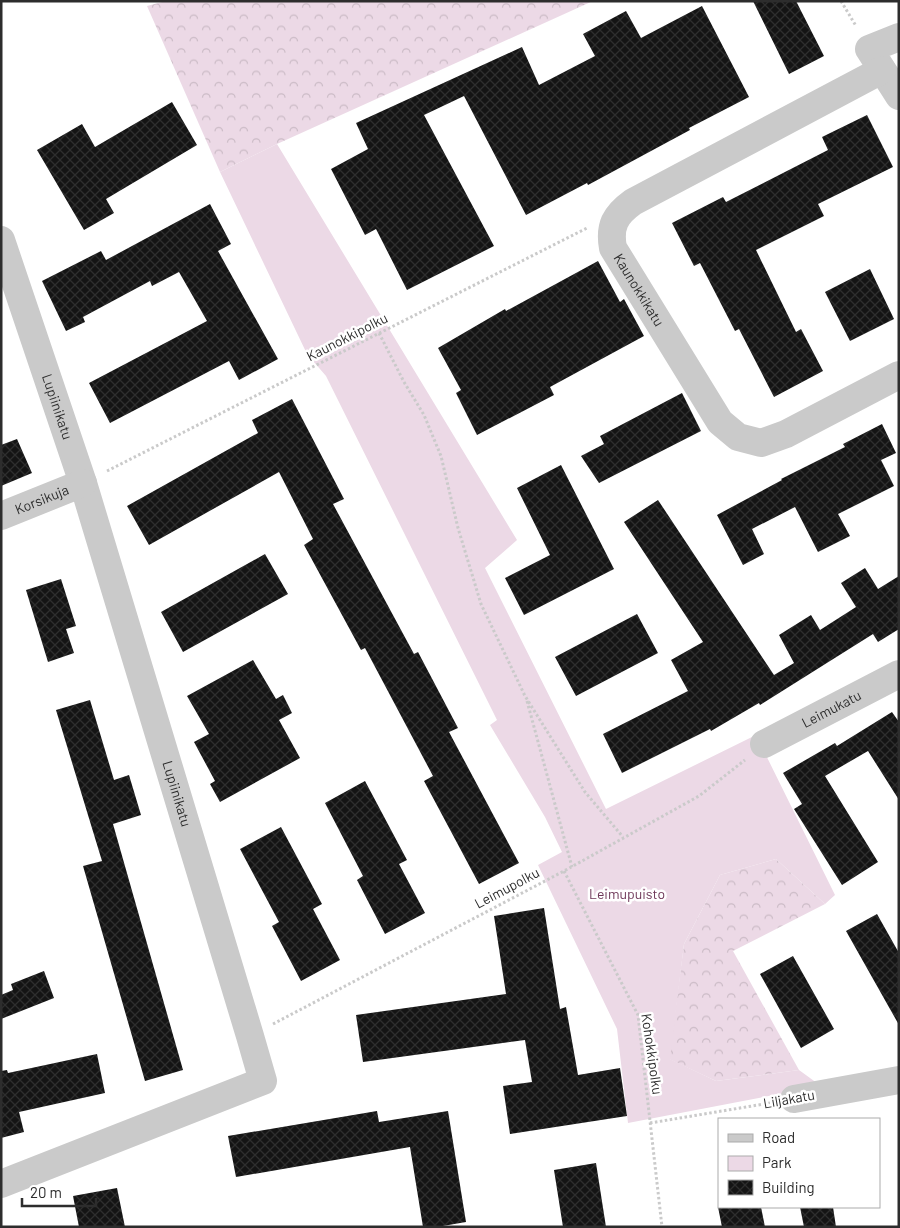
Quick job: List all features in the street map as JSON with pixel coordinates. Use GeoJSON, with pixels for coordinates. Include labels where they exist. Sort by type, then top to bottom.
{"type":"FeatureCollection","features":[{"type":"Feature","properties":{"kind":"street"},"geometry":{"type":"LineString","coordinates":[[621,210],[875,59],[899,37]]}},
{"type":"Feature","properties":{"kind":"street"},"geometry":{"type":"LineString","coordinates":[[875,59],[899,96]]}},
{"type":"Feature","properties":{"kind":"street","name":"Kaunokkikatu"},"geometry":{"type":"LineString","coordinates":[[621,210],[614,221],[611,237],[614,248],[720,422],[738,437],[761,443],[786,434],[899,375]]}},
{"type":"Feature","properties":{"kind":"street","name":"Lupiinikatu"},"geometry":{"type":"LineString","coordinates":[[1,240],[83,483],[262,1081],[1,1184]]}},
{"type":"Feature","properties":{"kind":"street","name":"Korsikuja"},"geometry":{"type":"LineString","coordinates":[[1,516],[83,483]]}},
{"type":"Feature","properties":{"kind":"street","name":"Leimukatu"},"geometry":{"type":"LineString","coordinates":[[764,744],[899,674]]}},
{"type":"Feature","properties":{"kind":"street","name":"Liljakatu"},"geometry":{"type":"LineString","coordinates":[[794,1099],[899,1080]]}},
{"type":"Feature","properties":{"kind":"path","name":"Kaunokkipolku"},"geometry":{"type":"LineString","coordinates":[[83,483],[621,210]]}},
{"type":"Feature","properties":{"kind":"path"},"geometry":{"type":"LineString","coordinates":[[378,333],[404,382],[424,414],[441,456],[458,528],[481,604],[526,696],[585,792],[623,837]]}},
{"type":"Feature","properties":{"kind":"path"},"geometry":{"type":"LineString","coordinates":[[526,696],[572,867]]}},
{"type":"Feature","properties":{"kind":"path","name":"Leimupolku"},"geometry":{"type":"LineString","coordinates":[[250,1036],[572,867],[699,796],[764,744]]}},
{"type":"Feature","properties":{"kind":"path","name":"Kohokkipolku"},"geometry":{"type":"LineString","coordinates":[[564,871],[638,1015],[662,1227]]}},
{"type":"Feature","properties":{"kind":"path","name":"Liljakatu"},"geometry":{"type":"LineString","coordinates":[[650,1123],[794,1099]]}},
{"type":"Feature","properties":{"kind":"green space"},"geometry":{"type":"Polygon","coordinates":[[[166,1],[593,1],[277,144],[220,172],[147,6],[166,1]]]}},
{"type":"Feature","properties":{"kind":"green space","name":"Leimupuisto"},"geometry":{"type":"Polygon","coordinates":[[[277,144],[517,540],[485,568],[606,809],[756,735],[835,895],[825,904],[776,859],[720,875],[684,944],[670,1059],[716,1081],[799,1070],[821,1086],[628,1123],[617,1029],[538,865],[562,852],[545,817],[490,725],[497,720],[326,376],[307,354],[220,172],[277,144]]]}},
{"type":"Feature","properties":{"kind":"green space"},"geometry":{"type":"Polygon","coordinates":[[[776,859],[825,904],[733,951],[799,1070],[716,1081],[669,1059],[684,944],[720,875],[776,859]]]}},
{"type":"Feature","properties":{"kind":"building"},"geometry":{"type":"Polygon","coordinates":[[[753,1],[796,1],[824,56],[789,74],[753,1]]]}},
{"type":"Feature","properties":{"kind":"building"},"geometry":{"type":"Polygon","coordinates":[[[702,6],[749,97],[689,128],[690,130],[588,185],[587,183],[526,215],[464,96],[424,115],[494,246],[407,290],[376,229],[365,235],[331,169],[368,149],[356,123],[522,47],[539,85],[595,56],[583,34],[626,11],[641,38],[702,6]]]}},
{"type":"Feature","properties":{"kind":"building"},"geometry":{"type":"Polygon","coordinates":[[[172,102],[197,145],[106,199],[114,213],[84,230],[37,150],[82,124],[95,147],[172,102]]]}},
{"type":"Feature","properties":{"kind":"building"},"geometry":{"type":"Polygon","coordinates":[[[867,115],[893,167],[818,204],[824,216],[756,250],[796,332],[801,329],[823,371],[774,397],[739,329],[735,331],[700,263],[694,266],[672,223],[723,197],[726,202],[828,150],[822,137],[867,115]]]}},
{"type":"Feature","properties":{"kind":"building"},"geometry":{"type":"Polygon","coordinates":[[[210,204],[231,244],[218,251],[278,359],[239,380],[229,361],[110,423],[89,383],[207,321],[179,272],[152,286],[150,281],[83,317],[85,322],[66,331],[42,281],[101,251],[106,260],[210,204]]]}},
{"type":"Feature","properties":{"kind":"building"},"geometry":{"type":"Polygon","coordinates":[[[598,261],[620,302],[624,299],[644,336],[550,387],[554,395],[477,435],[456,393],[461,390],[438,348],[505,309],[506,311],[598,261]]]}},
{"type":"Feature","properties":{"kind":"building"},"geometry":{"type":"Polygon","coordinates":[[[870,269],[894,319],[850,341],[825,292],[870,269]]]}},
{"type":"Feature","properties":{"kind":"building"},"geometry":{"type":"Polygon","coordinates":[[[682,393],[701,431],[599,483],[581,456],[604,444],[600,436],[682,393]]]}},
{"type":"Feature","properties":{"kind":"building"},"geometry":{"type":"Polygon","coordinates":[[[292,399],[344,499],[333,504],[414,654],[418,652],[458,728],[449,732],[519,863],[479,884],[424,781],[433,776],[365,648],[361,650],[304,545],[313,539],[279,472],[149,545],[127,506],[258,433],[252,420],[292,399]]]}},
{"type":"Feature","properties":{"kind":"building"},"geometry":{"type":"Polygon","coordinates":[[[882,424],[896,453],[881,460],[894,486],[838,514],[850,536],[818,552],[795,507],[752,529],[764,554],[743,565],[717,515],[781,479],[845,447],[843,444],[882,424]]]}},
{"type":"Feature","properties":{"kind":"building"},"geometry":{"type":"Polygon","coordinates":[[[17,439],[32,473],[1,486],[1,445],[17,439]]]}},
{"type":"Feature","properties":{"kind":"building"},"geometry":{"type":"Polygon","coordinates":[[[561,465],[614,569],[524,615],[505,578],[550,555],[517,488],[561,465]]]}},
{"type":"Feature","properties":{"kind":"building"},"geometry":{"type":"Polygon","coordinates":[[[658,500],[774,675],[794,663],[779,635],[811,615],[820,630],[856,607],[841,583],[865,568],[878,589],[899,576],[899,629],[878,642],[873,634],[760,705],[759,703],[711,731],[710,729],[622,773],[603,734],[688,691],[671,660],[703,642],[624,522],[658,500]]]}},
{"type":"Feature","properties":{"kind":"building"},"geometry":{"type":"Polygon","coordinates":[[[265,554],[288,594],[183,652],[161,612],[265,554]]]}},
{"type":"Feature","properties":{"kind":"building"},"geometry":{"type":"Polygon","coordinates":[[[61,579],[76,626],[66,629],[74,653],[48,662],[26,590],[61,579]]]}},
{"type":"Feature","properties":{"kind":"building"},"geometry":{"type":"Polygon","coordinates":[[[637,614],[658,653],[576,696],[555,657],[637,614]]]}},
{"type":"Feature","properties":{"kind":"building"},"geometry":{"type":"Polygon","coordinates":[[[253,660],[276,699],[283,695],[292,713],[279,720],[300,758],[220,802],[210,784],[215,781],[194,742],[209,734],[187,696],[253,660]]]}},
{"type":"Feature","properties":{"kind":"building"},"geometry":{"type":"Polygon","coordinates":[[[90,700],[114,780],[129,775],[141,815],[113,824],[183,1070],[145,1081],[83,866],[102,861],[56,710],[90,700]]]}},
{"type":"Feature","properties":{"kind":"building"},"geometry":{"type":"Polygon","coordinates":[[[892,712],[899,722],[899,800],[868,751],[825,776],[878,862],[842,885],[794,809],[802,804],[783,773],[835,743],[837,746],[892,712]]]}},
{"type":"Feature","properties":{"kind":"building"},"geometry":{"type":"Polygon","coordinates":[[[365,781],[407,860],[399,864],[425,913],[385,934],[357,880],[363,876],[325,803],[365,781]]]}},
{"type":"Feature","properties":{"kind":"building"},"geometry":{"type":"Polygon","coordinates":[[[281,827],[322,904],[313,909],[340,960],[301,981],[272,926],[279,922],[240,849],[281,827]]]}},
{"type":"Feature","properties":{"kind":"building"},"geometry":{"type":"Polygon","coordinates":[[[544,908],[560,1009],[566,1007],[578,1075],[620,1068],[627,1116],[510,1134],[503,1086],[532,1082],[525,1040],[363,1062],[356,1015],[506,994],[494,916],[544,908]]]}},
{"type":"Feature","properties":{"kind":"building"},"geometry":{"type":"Polygon","coordinates":[[[877,914],[899,953],[899,1025],[846,931],[877,914]]]}},
{"type":"Feature","properties":{"kind":"building"},"geometry":{"type":"Polygon","coordinates":[[[793,956],[834,1029],[801,1048],[760,974],[793,956]]]}},
{"type":"Feature","properties":{"kind":"building"},"geometry":{"type":"Polygon","coordinates":[[[44,971],[54,998],[1,1019],[1,995],[13,990],[11,984],[44,971]]]}},
{"type":"Feature","properties":{"kind":"building"},"geometry":{"type":"Polygon","coordinates":[[[97,1054],[105,1093],[19,1112],[24,1132],[1,1138],[1,1071],[7,1070],[8,1073],[97,1054]]]}},
{"type":"Feature","properties":{"kind":"building"},"geometry":{"type":"Polygon","coordinates":[[[377,1111],[379,1122],[448,1111],[466,1222],[437,1227],[423,1227],[410,1147],[236,1177],[228,1136],[377,1111]]]}},
{"type":"Feature","properties":{"kind":"building"},"geometry":{"type":"Polygon","coordinates":[[[596,1163],[606,1227],[563,1227],[554,1170],[596,1163]]]}},
{"type":"Feature","properties":{"kind":"building"},"geometry":{"type":"Polygon","coordinates":[[[117,1188],[125,1227],[79,1227],[73,1196],[117,1188]]]}},
{"type":"Feature","properties":{"kind":"building"},"geometry":{"type":"Polygon","coordinates":[[[718,1208],[761,1208],[765,1227],[722,1227],[718,1208]]]}},
{"type":"Feature","properties":{"kind":"building"},"geometry":{"type":"Polygon","coordinates":[[[800,1208],[833,1208],[836,1227],[804,1227],[800,1208]]]}}]}
